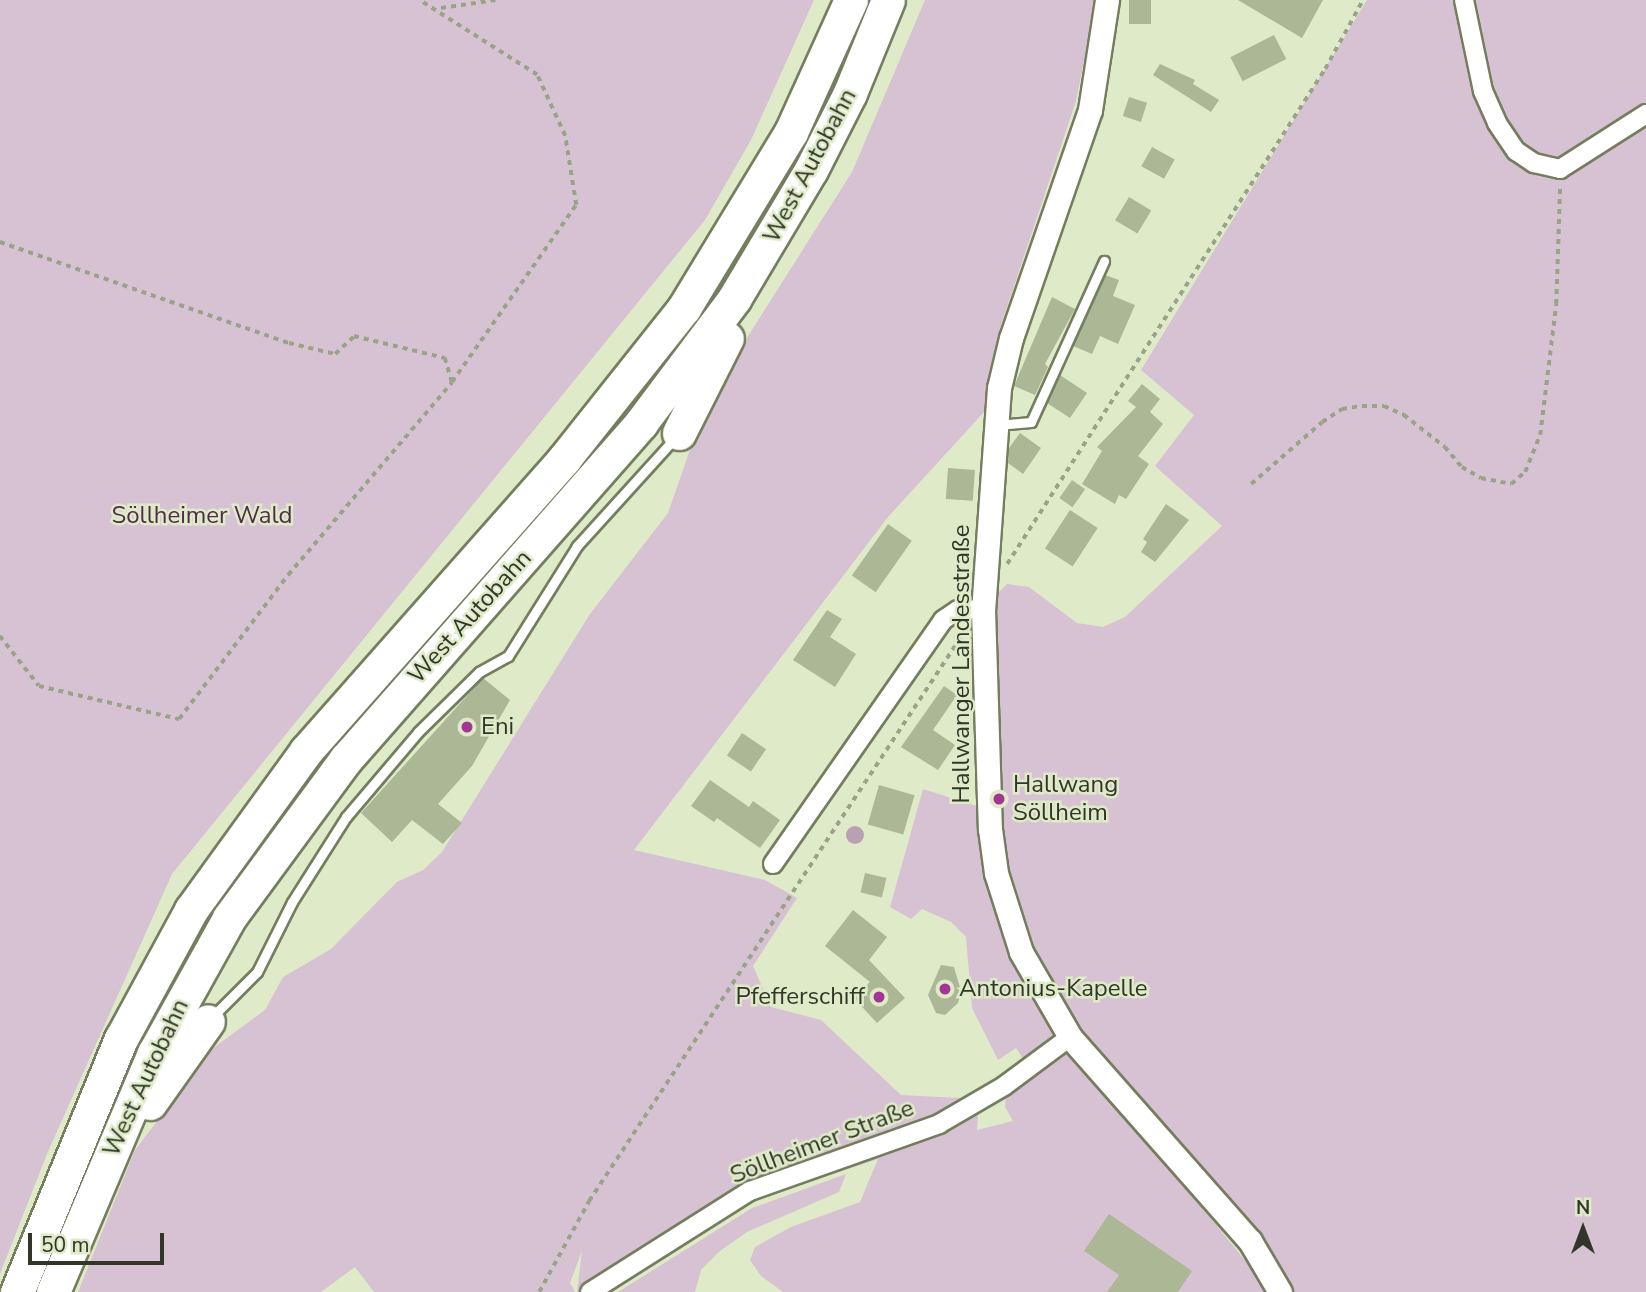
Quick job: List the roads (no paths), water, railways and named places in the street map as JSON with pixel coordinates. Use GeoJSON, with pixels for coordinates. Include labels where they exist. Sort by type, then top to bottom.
{"type":"FeatureCollection","features":[{"type":"Feature","properties":{"kind":"highway","name":"West Autobahn"},"geometry":{"type":"LineString","coordinates":[[17,1292],[131,1018],[219,868],[306,751],[564,459],[684,308],[791,132],[851,0]]}},
{"type":"Feature","properties":{"kind":"highway","name":"West Autobahn"},"geometry":{"type":"LineString","coordinates":[[53,1292],[175,1009],[256,878],[346,759],[641,423],[734,299],[785,220],[822,148],[888,0]]}},
{"type":"Feature","properties":{"kind":"highway"},"geometry":{"type":"LineString","coordinates":[[679,433],[731,331],[734,299]]}},
{"type":"Feature","properties":{"kind":"highway"},"geometry":{"type":"LineString","coordinates":[[105,1167],[132,1138],[166,1075],[208,1021]]}},
{"type":"Feature","properties":{"kind":"street","name":"Hallwanger Landesstraße"},"geometry":{"type":"LineString","coordinates":[[1107,0],[1090,110],[1011,338],[995,425],[983,609],[985,786],[996,873],[1021,952],[1070,1037],[1250,1241],[1280,1292]]}},
{"type":"Feature","properties":{"kind":"street"},"geometry":{"type":"LineString","coordinates":[[1464,0],[1483,91],[1497,123],[1516,151],[1534,163],[1560,169],[1646,114]]}},
{"type":"Feature","properties":{"kind":"street"},"geometry":{"type":"LineString","coordinates":[[773,864],[943,620],[958,610],[983,609]]}},
{"type":"Feature","properties":{"kind":"street","name":"Söllheimer Straße"},"geometry":{"type":"LineString","coordinates":[[590,1292],[750,1191],[939,1124],[1004,1086],[1070,1037]]}},
{"type":"Feature","properties":{"kind":"lane"},"geometry":{"type":"LineString","coordinates":[[995,425],[1031,422],[1104,261]]}},
{"type":"Feature","properties":{"kind":"lane"},"geometry":{"type":"LineString","coordinates":[[208,1021],[257,972],[292,902],[346,817],[418,732],[479,672],[508,656],[577,546],[679,433]]}},
{"type":"Feature","properties":{"kind":"place","name":"Eni"},"geometry":{"type":"Point","coordinates":[467,727]}},
{"type":"Feature","properties":{"kind":"place","name":"Hallwang Söllheim"},"geometry":{"type":"Point","coordinates":[999,799]}},
{"type":"Feature","properties":{"kind":"place","name":"Antonius-Kapelle"},"geometry":{"type":"Point","coordinates":[945,989]}},
{"type":"Feature","properties":{"kind":"place","name":"Pfefferschiff"},"geometry":{"type":"Point","coordinates":[879,997]}},
{"type":"Feature","properties":{"kind":"park label","name":"Söllheimer Wald"},"geometry":{"type":"Point","coordinates":[202,516]}}]}
